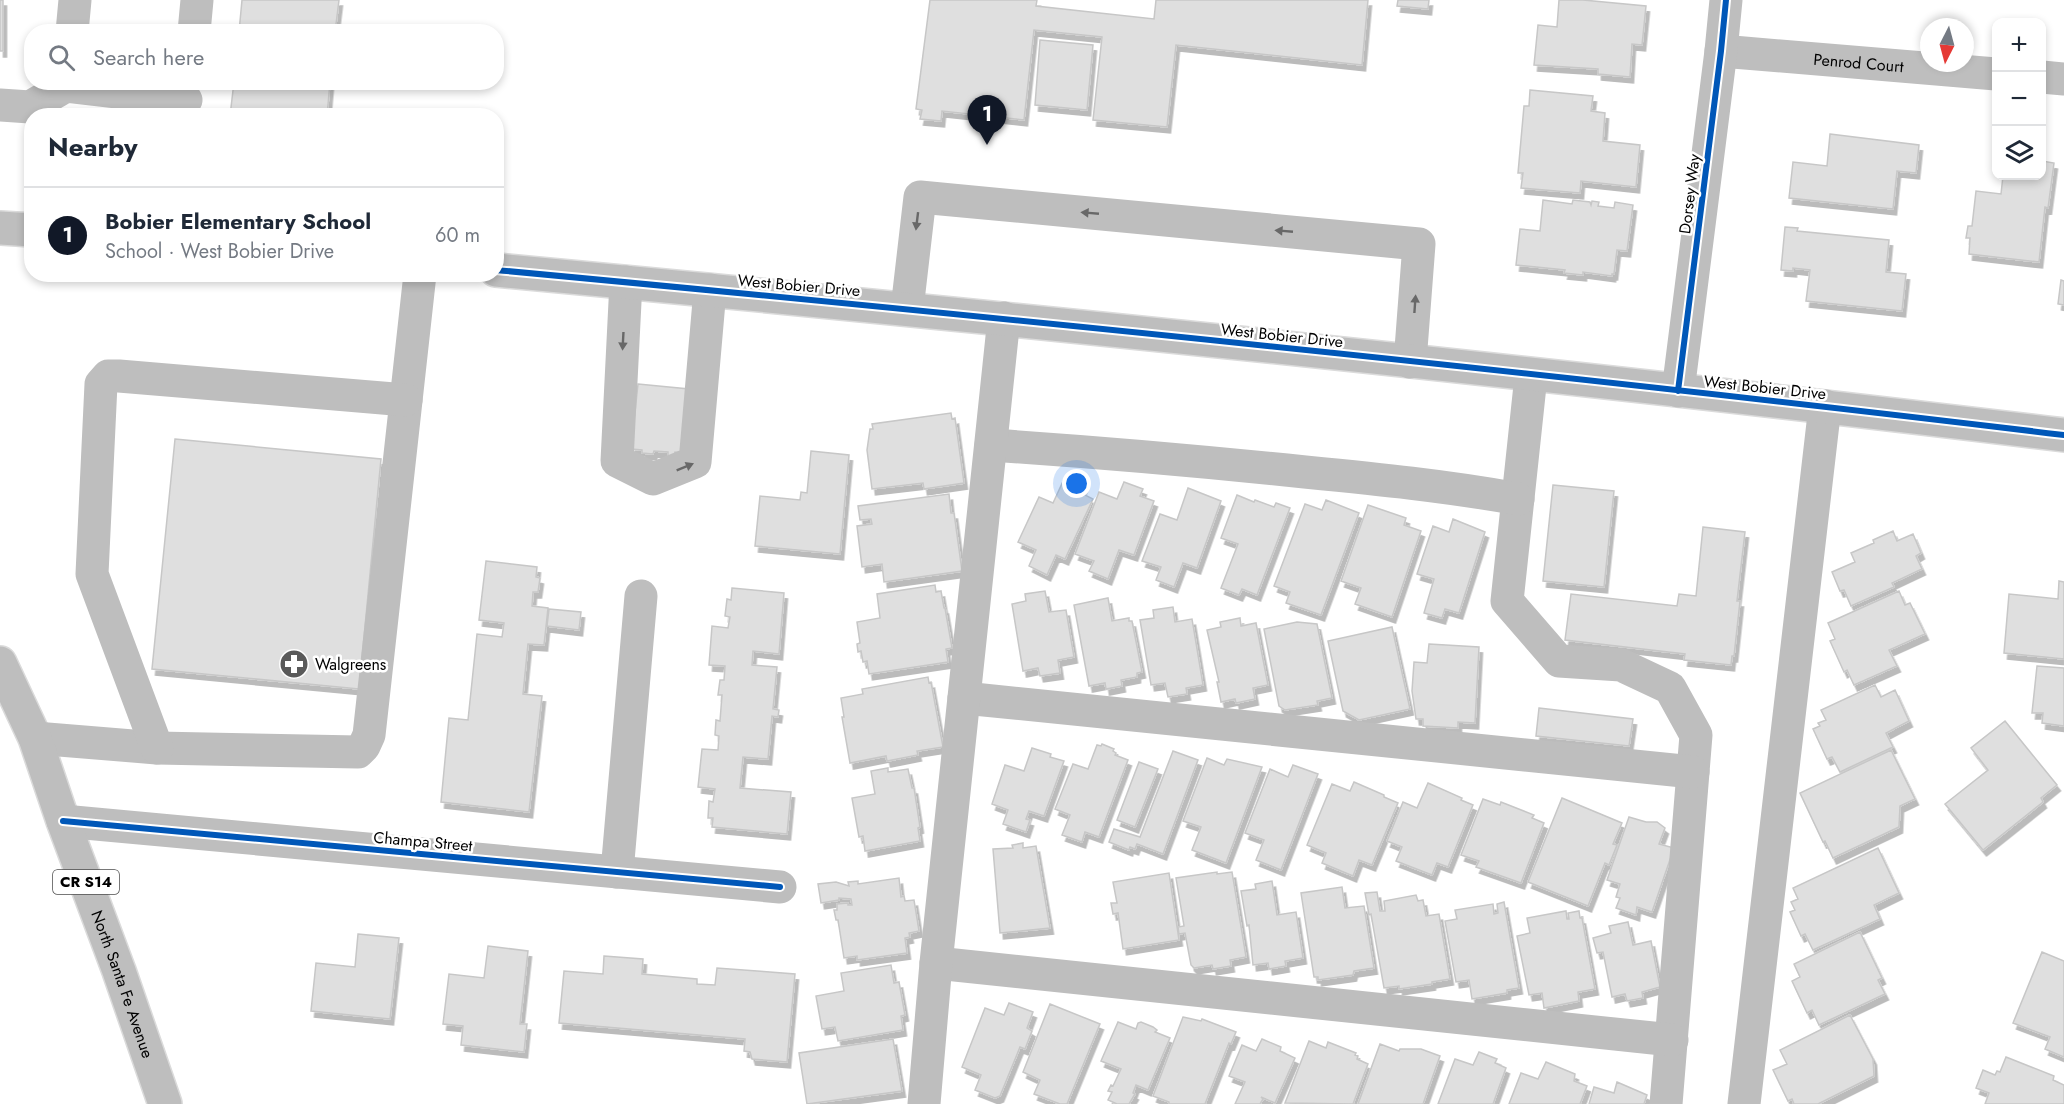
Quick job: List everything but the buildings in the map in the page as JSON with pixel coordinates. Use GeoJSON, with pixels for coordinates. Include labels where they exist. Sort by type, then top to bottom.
{"type":"FeatureCollection","features":[{"type":"Feature","properties":{"kind":"main road"},"geometry":{"type":"LineString","coordinates":[[73,24],[75,0]]}},
{"type":"Feature","properties":{"kind":"main road"},"geometry":{"type":"LineString","coordinates":[[195,24],[197,0]]}},
{"type":"Feature","properties":{"kind":"main road","name":"Dorsey Way"},"geometry":{"type":"LineString","coordinates":[[1678,391],[1726,0]]}},
{"type":"Feature","properties":{"kind":"main road","name":"Penrod Court"},"geometry":{"type":"LineString","coordinates":[[1721,51],[1992,74]]}},
{"type":"Feature","properties":{"kind":"main road"},"geometry":{"type":"LineString","coordinates":[[2046,77],[2064,79]]}},
{"type":"Feature","properties":{"kind":"main road"},"geometry":{"type":"LineString","coordinates":[[0,105],[30,107],[57,90]]}},
{"type":"Feature","properties":{"kind":"main road"},"geometry":{"type":"LineString","coordinates":[[114,90],[186,99]]}},
{"type":"Feature","properties":{"kind":"main road"},"geometry":{"type":"LineString","coordinates":[[907,309],[920,197],[1419,244],[1410,362]]}},
{"type":"Feature","properties":{"kind":"main road"},"geometry":{"type":"LineString","coordinates":[[0,228],[24,230]]}},
{"type":"Feature","properties":{"kind":"main road","name":"West Bobier Drive"},"geometry":{"type":"LineString","coordinates":[[504,271],[1004,318],[1825,406],[2064,435]]}},
{"type":"Feature","properties":{"kind":"main road"},"geometry":{"type":"LineString","coordinates":[[36,738],[157,747],[358,752],[364,746],[369,735],[419,282]]}},
{"type":"Feature","properties":{"kind":"main road"},"geometry":{"type":"LineString","coordinates":[[626,282],[617,461],[653,479],[696,462],[710,291]]}},
{"type":"Feature","properties":{"kind":"main road"},"geometry":{"type":"LineString","coordinates":[[924,1104],[936,963],[1004,318]]}},
{"type":"Feature","properties":{"kind":"main road"},"geometry":{"type":"LineString","coordinates":[[157,747],[92,573],[101,384],[108,376],[119,375],[406,400]]}},
{"type":"Feature","properties":{"kind":"main road"},"geometry":{"type":"LineString","coordinates":[[1531,376],[1507,601],[1559,661],[1621,665],[1670,688],[1696,735],[1666,1104]]}},
{"type":"Feature","properties":{"kind":"main road"},"geometry":{"type":"LineString","coordinates":[[1744,1104],[1825,406]]}},
{"type":"Feature","properties":{"kind":"main road"},"geometry":{"type":"LineString","coordinates":[[991,445],[1176,458],[1470,490],[1518,499]]}},
{"type":"Feature","properties":{"kind":"main road"},"geometry":{"type":"LineString","coordinates":[[617,872],[641,596]]}},
{"type":"Feature","properties":{"kind":"main road","name":"North Santa Fe Avenue"},"geometry":{"type":"LineString","coordinates":[[0,663],[36,738],[63,821],[119,971],[165,1104]]}},
{"type":"Feature","properties":{"kind":"main road"},"geometry":{"type":"LineString","coordinates":[[964,698],[1693,772]]}},
{"type":"Feature","properties":{"kind":"main road","name":"Champa Street"},"geometry":{"type":"LineString","coordinates":[[63,821],[780,887]]}},
{"type":"Feature","properties":{"kind":"main road"},"geometry":{"type":"LineString","coordinates":[[936,963],[1672,1040]]}},
{"type":"Feature","properties":{"kind":"cycle path"},"geometry":{"type":"LineString","coordinates":[[1678,391],[1726,0]]}},
{"type":"Feature","properties":{"kind":"cycle path"},"geometry":{"type":"LineString","coordinates":[[504,271],[1281,347],[2064,435]]}},
{"type":"Feature","properties":{"kind":"cycle path"},"geometry":{"type":"LineString","coordinates":[[63,821],[780,887]]}},
{"type":"Feature","properties":{"kind":"place","name":"Bobier Elementary School"},"geometry":{"type":"Point","coordinates":[987,145]}},
{"type":"Feature","properties":{"kind":"place","name":"Walgreens"},"geometry":{"type":"Point","coordinates":[294,664]}}]}
